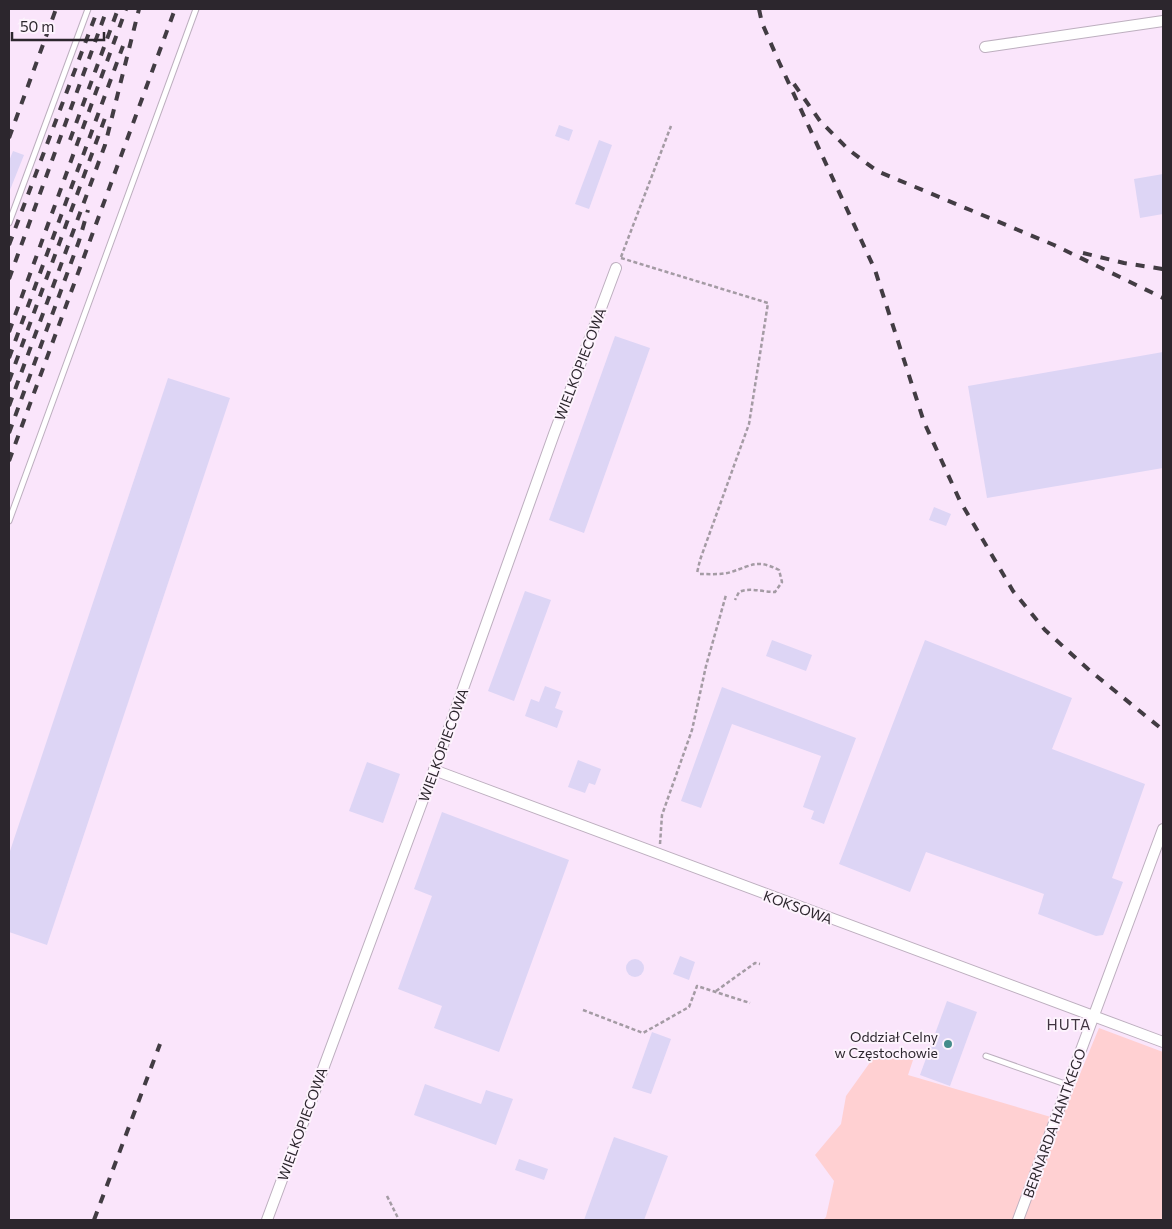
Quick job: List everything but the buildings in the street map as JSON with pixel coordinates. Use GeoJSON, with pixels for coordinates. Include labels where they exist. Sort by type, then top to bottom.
{"type":"FeatureCollection","features":[{"type":"Feature","properties":{"kind":"street"},"geometry":{"type":"LineString","coordinates":[[986,47],[1163,21]]}},
{"type":"Feature","properties":{"kind":"street","name":"WIELKOPIECOWA"},"geometry":{"type":"LineString","coordinates":[[267,1220],[434,770],[554,434],[616,268]]}},
{"type":"Feature","properties":{"kind":"street","name":"KOKSOWA"},"geometry":{"type":"LineString","coordinates":[[434,770],[1163,1042]]}},
{"type":"Feature","properties":{"kind":"street","name":"BERNARDA HANTKEGO"},"geometry":{"type":"LineString","coordinates":[[1018,1220],[1163,829]]}},
{"type":"Feature","properties":{"kind":"lane"},"geometry":{"type":"LineString","coordinates":[[9,224],[88,9]]}},
{"type":"Feature","properties":{"kind":"lane"},"geometry":{"type":"LineString","coordinates":[[9,521],[196,9]]}},
{"type":"Feature","properties":{"kind":"lane"},"geometry":{"type":"LineString","coordinates":[[986,1056],[1068,1086]]}},
{"type":"Feature","properties":{"kind":"path"},"geometry":{"type":"LineString","coordinates":[[616,268],[672,126]]}},
{"type":"Feature","properties":{"kind":"path"},"geometry":{"type":"LineString","coordinates":[[621,256],[768,303],[749,424],[700,560],[699,574],[730,573],[749,564],[765,563],[779,570],[782,582],[775,592],[760,592],[748,588],[739,592],[735,600]]}},
{"type":"Feature","properties":{"kind":"path"},"geometry":{"type":"LineString","coordinates":[[658,855],[662,815],[692,730],[708,657],[726,595]]}},
{"type":"Feature","properties":{"kind":"path"},"geometry":{"type":"LineString","coordinates":[[715,992],[754,963],[760,964]]}},
{"type":"Feature","properties":{"kind":"path"},"geometry":{"type":"LineString","coordinates":[[583,1010],[643,1033],[689,1007],[696,986],[750,1003]]}},
{"type":"Feature","properties":{"kind":"path"},"geometry":{"type":"LineString","coordinates":[[387,1196],[399,1220]]}},
{"type":"Feature","properties":{"kind":"shaded area"},"geometry":{"type":"Polygon","coordinates":[[[9,9],[1163,9],[1163,1220],[9,1220],[9,9]]]}},
{"type":"Feature","properties":{"kind":"shaded area"},"geometry":{"type":"Polygon","coordinates":[[[1099,1028],[1163,1052],[1163,1220],[823,1220],[826,1217],[834,1181],[815,1155],[841,1124],[846,1096],[876,1054],[913,1060],[908,1075],[1061,1120],[1099,1028]]]}},
{"type":"Feature","properties":{"kind":"railway"},"geometry":{"type":"LineString","coordinates":[[9,138],[56,9]]}},
{"type":"Feature","properties":{"kind":"railway"},"geometry":{"type":"LineString","coordinates":[[9,245],[98,9]]}},
{"type":"Feature","properties":{"kind":"railway"},"geometry":{"type":"LineString","coordinates":[[9,279],[107,9]]}},
{"type":"Feature","properties":{"kind":"railway"},"geometry":{"type":"LineString","coordinates":[[70,140],[118,9]]}},
{"type":"Feature","properties":{"kind":"railway"},"geometry":{"type":"LineString","coordinates":[[9,332],[126,9]]}},
{"type":"Feature","properties":{"kind":"railway"},"geometry":{"type":"LineString","coordinates":[[9,406],[105,145],[139,9]]}},
{"type":"Feature","properties":{"kind":"railway"},"geometry":{"type":"LineString","coordinates":[[9,461],[175,9]]}},
{"type":"Feature","properties":{"kind":"railway"},"geometry":{"type":"LineString","coordinates":[[759,9],[762,23],[779,62],[875,270],[924,422],[960,501],[1013,591],[1045,630],[1088,669],[1163,730]]}},
{"type":"Feature","properties":{"kind":"railway"},"geometry":{"type":"LineString","coordinates":[[9,358],[123,46]]}},
{"type":"Feature","properties":{"kind":"railway"},"geometry":{"type":"LineString","coordinates":[[794,84],[820,121],[849,150],[877,171],[1054,245],[1163,298]]}},
{"type":"Feature","properties":{"kind":"railway"},"geometry":{"type":"LineString","coordinates":[[9,381],[105,118]]}},
{"type":"Feature","properties":{"kind":"railway"},"geometry":{"type":"LineString","coordinates":[[9,433],[79,241],[88,210]]}},
{"type":"Feature","properties":{"kind":"railway"},"geometry":{"type":"LineString","coordinates":[[1083,253],[1124,263],[1163,269]]}},
{"type":"Feature","properties":{"kind":"railway"},"geometry":{"type":"LineString","coordinates":[[94,1220],[160,1044]]}},
{"type":"Feature","properties":{"kind":"place","name":"Oddział Celny w Częstochowie"},"geometry":{"type":"Point","coordinates":[948,1044]}},
{"type":"Feature","properties":{"kind":"district","name":"HUTA"},"geometry":{"type":"Point","coordinates":[1069,1024]}}]}
